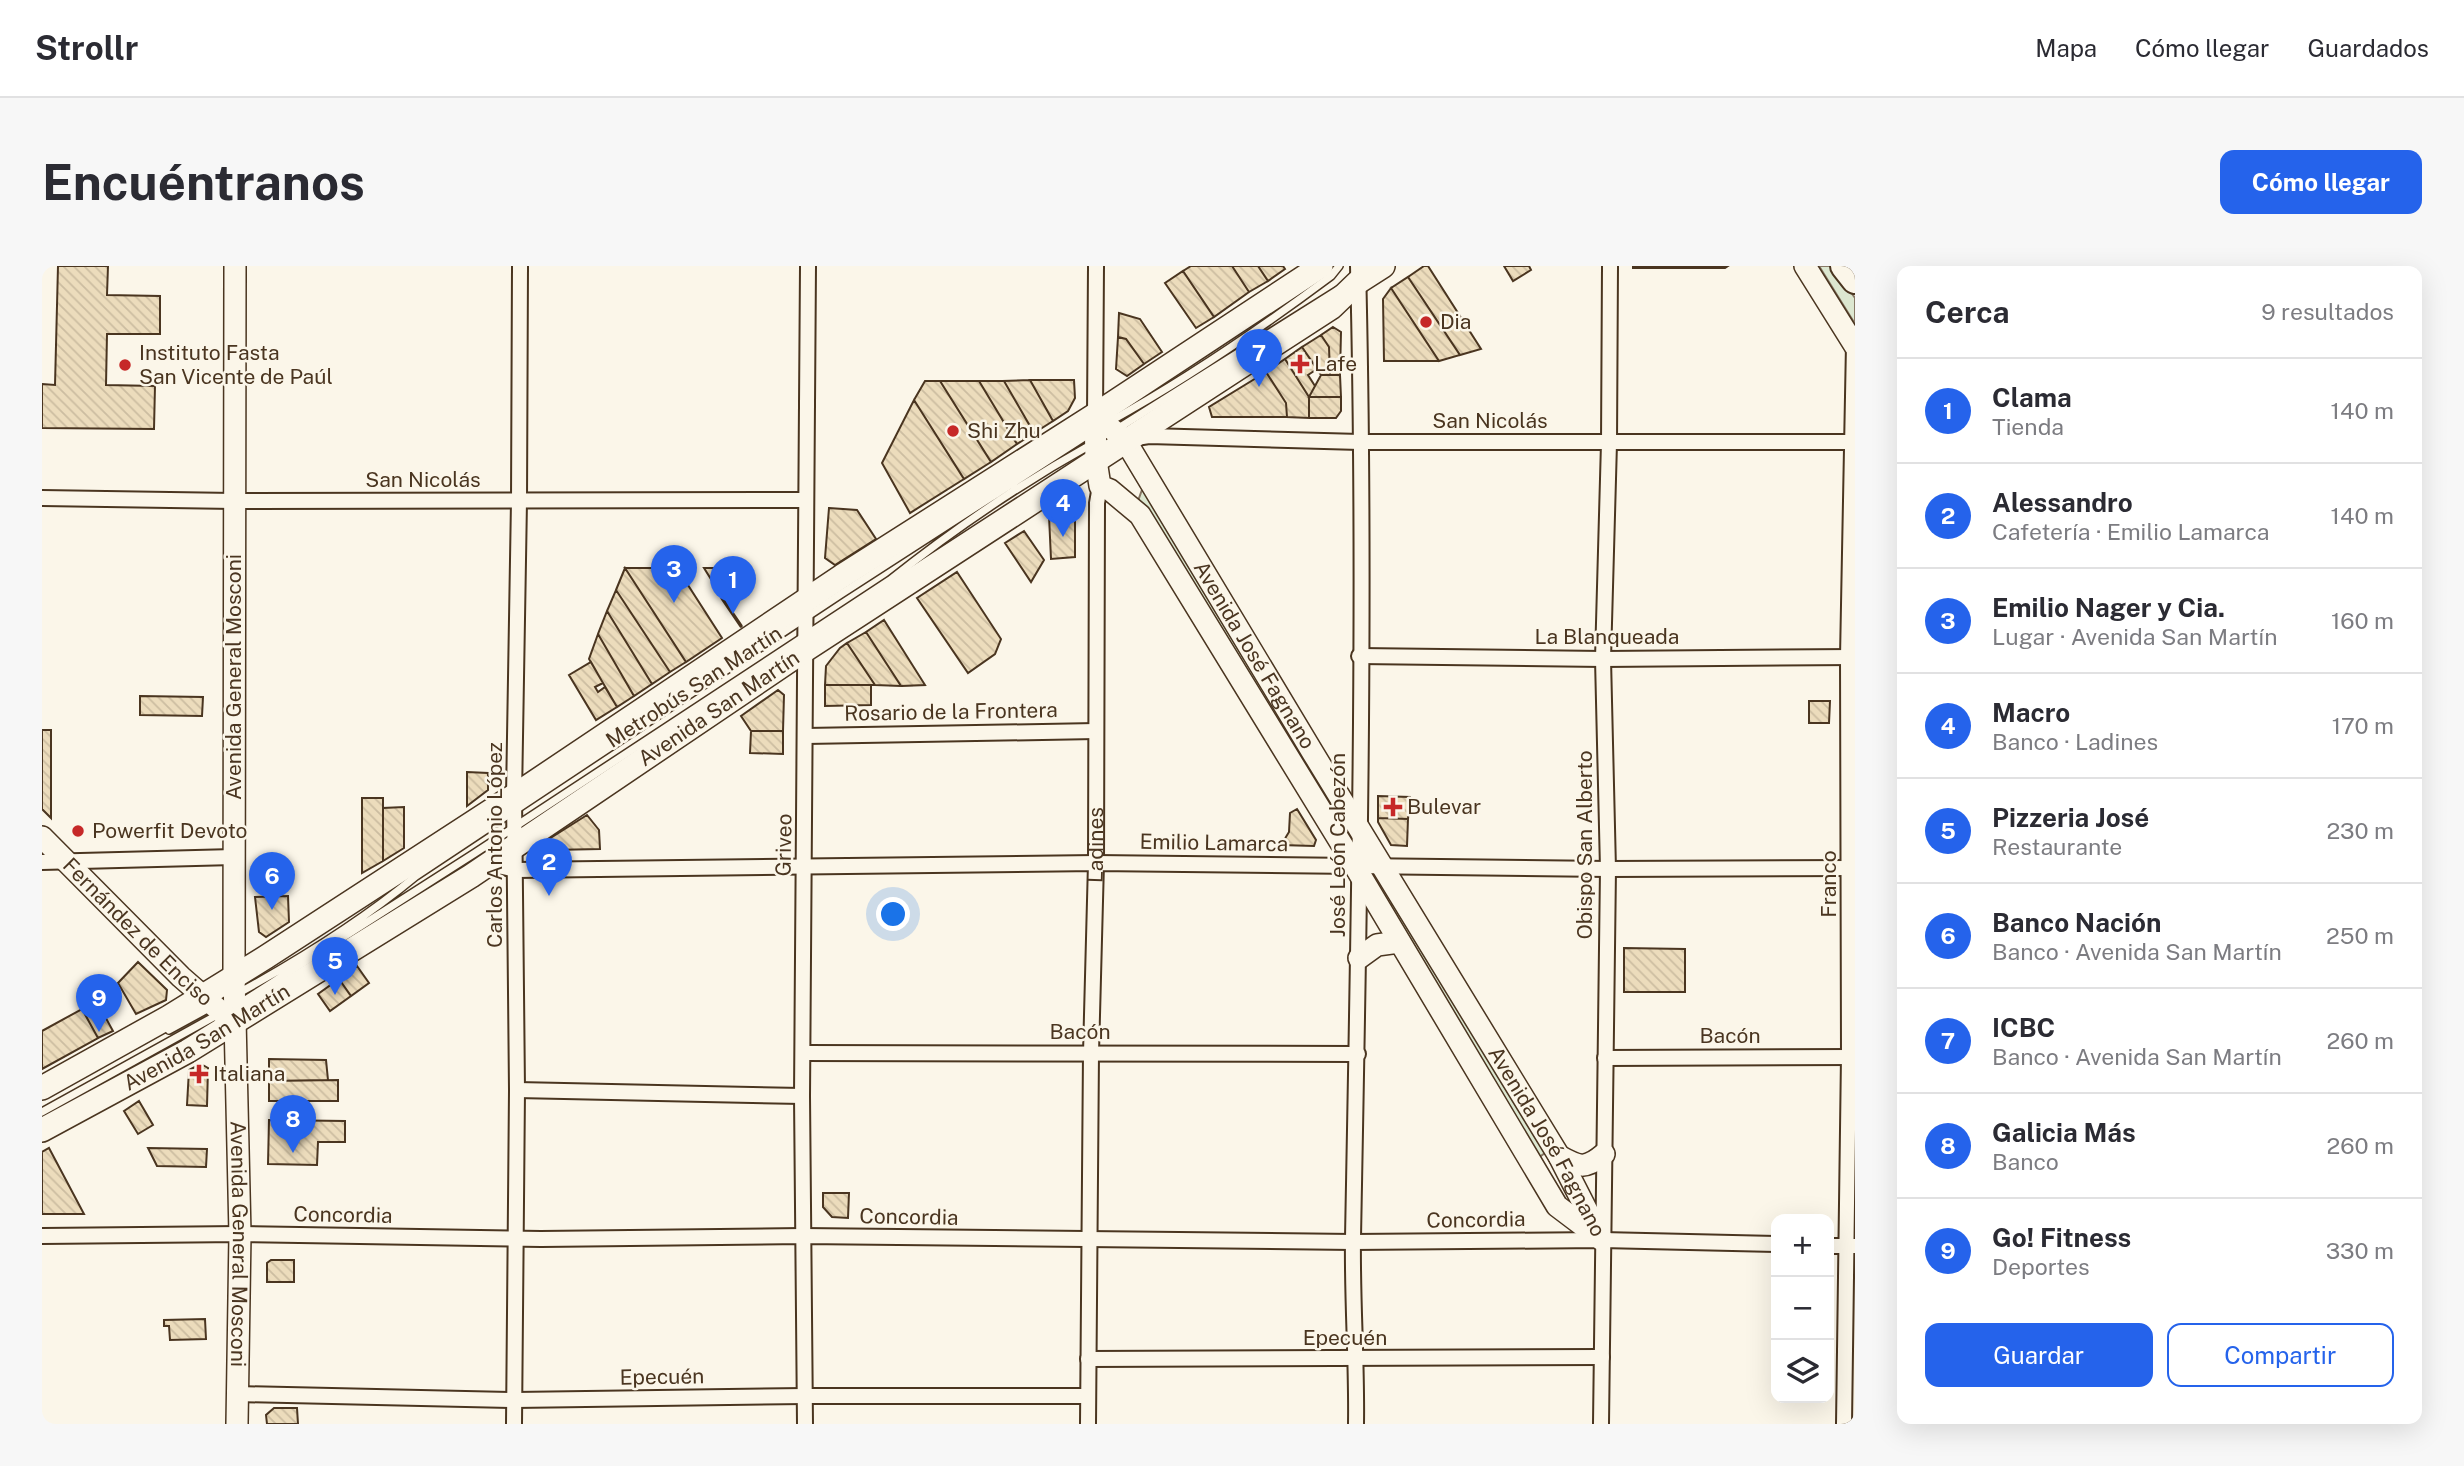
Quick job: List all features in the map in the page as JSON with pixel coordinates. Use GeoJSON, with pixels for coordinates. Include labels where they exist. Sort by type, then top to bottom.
{"type":"FeatureCollection","features":[{"type":"Feature","properties":{"kind":"highway"},"geometry":{"type":"LineString","coordinates":[[1844,266],[1855,280]]}},
{"type":"Feature","properties":{"kind":"main road","name":"Avenida San Martín"},"geometry":{"type":"LineString","coordinates":[[42,1130],[183,1054],[225,1002],[805,642],[1104,435],[1321,266]]}},
{"type":"Feature","properties":{"kind":"main road","name":"Avenida San Martín"},"geometry":{"type":"LineString","coordinates":[[42,1088],[225,1002],[489,863],[515,820],[805,610],[1104,435],[1332,307],[1358,274],[1383,266]]}},
{"type":"Feature","properties":{"kind":"street","name":"Avenida General Mosconi"},"geometry":{"type":"LineString","coordinates":[[235,266],[234,857],[225,1002],[240,1234],[237,1424]]}},
{"type":"Feature","properties":{"kind":"street","name":"Carlos Antonio López"},"geometry":{"type":"LineString","coordinates":[[514,1424],[517,1090],[515,820],[520,266]]}},
{"type":"Feature","properties":{"kind":"street","name":"Griveo"},"geometry":{"type":"LineString","coordinates":[[805,1424],[802,1096],[808,266]]}},
{"type":"Feature","properties":{"kind":"street","name":"Ladines"},"geometry":{"type":"LineString","coordinates":[[1088,1424],[1091,1053],[1096,863],[1097,503],[1104,435],[1096,266]]}},
{"type":"Feature","properties":{"kind":"street","name":"Obispo San Alberto"},"geometry":{"type":"LineString","coordinates":[[1601,1424],[1608,869],[1603,659],[1609,443],[1610,266]]}},
{"type":"Feature","properties":{"kind":"street"},"geometry":{"type":"LineString","coordinates":[[1805,266],[1854,345]]}},
{"type":"Feature","properties":{"kind":"street","name":"José León Cabezón"},"geometry":{"type":"LineString","coordinates":[[1356,1424],[1353,1242],[1360,830],[1358,274]]}},
{"type":"Feature","properties":{"kind":"street","name":"Franco"},"geometry":{"type":"LineString","coordinates":[[1844,1424],[1851,1246],[1854,345]]}},
{"type":"Feature","properties":{"kind":"street","name":"San Nicolás"},"geometry":{"type":"LineString","coordinates":[[1104,435],[1360,442],[1853,442]]}},
{"type":"Feature","properties":{"kind":"street","name":"Avenida José Fagnano"},"geometry":{"type":"LineString","coordinates":[[1104,435],[1383,866],[1559,1156],[1602,1240]]}},
{"type":"Feature","properties":{"kind":"street","name":"Avenida José Fagnano"},"geometry":{"type":"LineString","coordinates":[[1100,486],[1110,490],[1140,515],[1358,870],[1557,1206],[1602,1240]]}},
{"type":"Feature","properties":{"kind":"street","name":"San Nicolás"},"geometry":{"type":"LineString","coordinates":[[42,498],[234,501],[805,500]]}},
{"type":"Feature","properties":{"kind":"street","name":"La Blanqueada"},"geometry":{"type":"LineString","coordinates":[[1359,656],[1603,659],[1852,657]]}},
{"type":"Feature","properties":{"kind":"street","name":"Rosario de la Frontera"},"geometry":{"type":"LineString","coordinates":[[806,736],[1096,731]]}},
{"type":"Feature","properties":{"kind":"street","name":"Fernández de Enciso"},"geometry":{"type":"LineString","coordinates":[[42,838],[225,1002]]}},
{"type":"Feature","properties":{"kind":"street"},"geometry":{"type":"LineString","coordinates":[[42,862],[234,857]]}},
{"type":"Feature","properties":{"kind":"street","name":"Emilio Lamarca"},"geometry":{"type":"LineString","coordinates":[[489,863],[516,870],[1096,863],[1358,870],[1383,866],[1853,868]]}},
{"type":"Feature","properties":{"kind":"street"},"geometry":{"type":"LineString","coordinates":[[1359,958],[1377,945],[1399,942]]}},
{"type":"Feature","properties":{"kind":"street","name":"Bacón"},"geometry":{"type":"LineString","coordinates":[[803,1053],[1358,1054]]}},
{"type":"Feature","properties":{"kind":"street","name":"Bacón"},"geometry":{"type":"LineString","coordinates":[[1605,1058],[1852,1056]]}},
{"type":"Feature","properties":{"kind":"street"},"geometry":{"type":"LineString","coordinates":[[517,1090],[802,1096]]}},
{"type":"Feature","properties":{"kind":"street"},"geometry":{"type":"LineString","coordinates":[[1534,1171],[1559,1156],[1576,1165],[1585,1166],[1604,1154]]}},
{"type":"Feature","properties":{"kind":"street","name":"Concordia"},"geometry":{"type":"LineString","coordinates":[[42,1236],[240,1234],[516,1239],[803,1236],[1353,1242],[1602,1240],[1771,1244]]}},
{"type":"Feature","properties":{"kind":"street","name":"Epecuén"},"geometry":{"type":"LineString","coordinates":[[1088,1359],[1602,1357]]}},
{"type":"Feature","properties":{"kind":"street","name":"Epecuén"},"geometry":{"type":"LineString","coordinates":[[237,1394],[515,1400],[1088,1396]]}},
{"type":"Feature","properties":{"kind":"lane"},"geometry":{"type":"LineString","coordinates":[[1104,435],[1154,397],[1264,325],[1331,276],[1339,266]]}},
{"type":"Feature","properties":{"kind":"lane"},"geometry":{"type":"LineString","coordinates":[[162,1033],[225,1002]]}},
{"type":"Feature","properties":{"kind":"lane"},"geometry":{"type":"LineString","coordinates":[[42,1112],[225,1002]]}},
{"type":"Feature","properties":{"kind":"green space"},"geometry":{"type":"Polygon","coordinates":[[[1819,266],[1832,266],[1855,298],[1855,324],[1819,266]]]}},
{"type":"Feature","properties":{"kind":"green space"},"geometry":{"type":"Polygon","coordinates":[[[1143,487],[1307,757],[1300,758],[1138,501],[1143,487]]]}},
{"type":"Feature","properties":{"kind":"green space"},"geometry":{"type":"Polygon","coordinates":[[[1394,904],[1545,1153],[1538,1158],[1387,906],[1394,904]]]}},
{"type":"Feature","properties":{"kind":"building"},"geometry":{"type":"Polygon","coordinates":[[[58,266],[108,266],[107,295],[160,296],[160,334],[107,334],[106,385],[155,386],[154,429],[42,428],[42,384],[55,385],[58,266]]]}},
{"type":"Feature","properties":{"kind":"building"},"geometry":{"type":"Polygon","coordinates":[[[1191,266],[1232,266],[1249,292],[1214,317],[1183,271],[1191,266]]]}},
{"type":"Feature","properties":{"kind":"building"},"geometry":{"type":"Polygon","coordinates":[[[1232,266],[1258,266],[1268,281],[1249,292],[1232,266]]]}},
{"type":"Feature","properties":{"kind":"building"},"geometry":{"type":"Polygon","coordinates":[[[1258,266],[1283,266],[1285,269],[1268,281],[1258,266]]]}},
{"type":"Feature","properties":{"kind":"building"},"geometry":{"type":"Polygon","coordinates":[[[1428,266],[1481,349],[1460,355],[1408,277],[1428,266]]]}},
{"type":"Feature","properties":{"kind":"building"},"geometry":{"type":"Polygon","coordinates":[[[1504,266],[1529,266],[1531,270],[1513,281],[1504,266]]]}},
{"type":"Feature","properties":{"kind":"building"},"geometry":{"type":"Polygon","coordinates":[[[1633,266],[1728,266],[1633,268],[1633,266]]]}},
{"type":"Feature","properties":{"kind":"building"},"geometry":{"type":"Polygon","coordinates":[[[1183,271],[1214,317],[1196,328],[1165,283],[1183,271]]]}},
{"type":"Feature","properties":{"kind":"building","name":"Dia"},"geometry":{"type":"Polygon","coordinates":[[[1408,277],[1460,355],[1439,361],[1391,288],[1408,277]]]}},
{"type":"Feature","properties":{"kind":"building"},"geometry":{"type":"Polygon","coordinates":[[[1391,288],[1439,361],[1384,361],[1383,299],[1391,288]]]}},
{"type":"Feature","properties":{"kind":"building"},"geometry":{"type":"Polygon","coordinates":[[[1119,313],[1140,319],[1162,352],[1144,364],[1126,339],[1118,337],[1119,313]]]}},
{"type":"Feature","properties":{"kind":"building"},"geometry":{"type":"Polygon","coordinates":[[[1333,327],[1341,332],[1340,375],[1330,375],[1329,347],[1321,335],[1333,327]]]}},
{"type":"Feature","properties":{"kind":"building"},"geometry":{"type":"Polygon","coordinates":[[[1321,335],[1329,347],[1330,375],[1321,375],[1302,347],[1321,335]]]}},
{"type":"Feature","properties":{"kind":"building"},"geometry":{"type":"Polygon","coordinates":[[[1118,337],[1126,339],[1144,364],[1127,376],[1116,369],[1118,337]]]}},
{"type":"Feature","properties":{"kind":"building"},"geometry":{"type":"Polygon","coordinates":[[[1302,347],[1317,369],[1308,375],[1315,386],[1309,397],[1285,359],[1302,347]]]}},
{"type":"Feature","properties":{"kind":"building"},"geometry":{"type":"Polygon","coordinates":[[[1285,359],[1309,397],[1309,418],[1287,417],[1286,403],[1266,372],[1285,359]]]}},
{"type":"Feature","properties":{"kind":"building"},"geometry":{"type":"Polygon","coordinates":[[[1266,372],[1286,403],[1287,417],[1212,417],[1209,407],[1266,372]]]}},
{"type":"Feature","properties":{"kind":"building"},"geometry":{"type":"Polygon","coordinates":[[[1321,375],[1340,375],[1341,397],[1309,397],[1321,375]]]}},
{"type":"Feature","properties":{"kind":"building"},"geometry":{"type":"Polygon","coordinates":[[[1030,380],[1053,421],[1034,433],[1004,381],[1030,380]]]}},
{"type":"Feature","properties":{"kind":"building"},"geometry":{"type":"Polygon","coordinates":[[[1030,380],[1074,380],[1075,398],[1068,411],[1053,421],[1030,380]]]}},
{"type":"Feature","properties":{"kind":"building","name":"Shi Zhu"},"geometry":{"type":"Polygon","coordinates":[[[925,381],[940,381],[991,462],[964,479],[914,400],[925,381]]]}},
{"type":"Feature","properties":{"kind":"building"},"geometry":{"type":"Polygon","coordinates":[[[940,381],[979,381],[1017,444],[991,462],[940,381]]]}},
{"type":"Feature","properties":{"kind":"building"},"geometry":{"type":"Polygon","coordinates":[[[979,381],[1004,381],[1034,433],[1017,444],[979,381]]]}},
{"type":"Feature","properties":{"kind":"building"},"geometry":{"type":"Polygon","coordinates":[[[1309,397],[1341,397],[1341,411],[1336,418],[1309,418],[1309,397]]]}},
{"type":"Feature","properties":{"kind":"building"},"geometry":{"type":"Polygon","coordinates":[[[914,400],[964,479],[910,513],[882,463],[914,400]]]}},
{"type":"Feature","properties":{"kind":"building"},"geometry":{"type":"Polygon","coordinates":[[[1075,506],[1075,557],[1051,559],[1049,516],[1075,506]]]}},
{"type":"Feature","properties":{"kind":"building"},"geometry":{"type":"Polygon","coordinates":[[[829,508],[857,510],[876,539],[835,565],[825,558],[829,508]]]}},
{"type":"Feature","properties":{"kind":"building"},"geometry":{"type":"Polygon","coordinates":[[[1024,531],[1044,560],[1031,582],[1005,543],[1024,531]]]}},
{"type":"Feature","properties":{"kind":"building"},"geometry":{"type":"Polygon","coordinates":[[[625,568],[677,568],[722,638],[686,662],[625,568]]]}},
{"type":"Feature","properties":{"kind":"building"},"geometry":{"type":"Polygon","coordinates":[[[625,568],[686,662],[670,672],[616,590],[625,568]]]}},
{"type":"Feature","properties":{"kind":"building"},"geometry":{"type":"Polygon","coordinates":[[[704,568],[742,568],[742,579],[732,595],[724,600],[704,568]]]}},
{"type":"Feature","properties":{"kind":"building"},"geometry":{"type":"Polygon","coordinates":[[[957,572],[1001,639],[995,654],[968,673],[917,598],[957,572]]]}},
{"type":"Feature","properties":{"kind":"building"},"geometry":{"type":"Polygon","coordinates":[[[616,590],[670,672],[652,684],[607,611],[616,590]]]}},
{"type":"Feature","properties":{"kind":"building"},"geometry":{"type":"Polygon","coordinates":[[[607,611],[652,684],[634,696],[598,634],[607,611]]]}},
{"type":"Feature","properties":{"kind":"building"},"geometry":{"type":"Polygon","coordinates":[[[884,620],[925,685],[901,686],[866,632],[884,620]]]}},
{"type":"Feature","properties":{"kind":"building"},"geometry":{"type":"Polygon","coordinates":[[[866,632],[901,686],[875,685],[847,643],[866,632]]]}},
{"type":"Feature","properties":{"kind":"building"},"geometry":{"type":"Polygon","coordinates":[[[598,634],[634,696],[617,707],[589,659],[598,634]]]}},
{"type":"Feature","properties":{"kind":"building"},"geometry":{"type":"Polygon","coordinates":[[[847,643],[875,685],[825,685],[826,666],[847,643]]]}},
{"type":"Feature","properties":{"kind":"building"},"geometry":{"type":"Polygon","coordinates":[[[591,662],[603,683],[595,687],[598,692],[605,687],[617,707],[596,720],[569,675],[591,662]]]}},
{"type":"Feature","properties":{"kind":"building"},"geometry":{"type":"Polygon","coordinates":[[[825,685],[871,685],[871,705],[825,706],[825,685]]]}},
{"type":"Feature","properties":{"kind":"building"},"geometry":{"type":"Polygon","coordinates":[[[778,690],[784,695],[783,731],[751,731],[741,716],[778,690]]]}},
{"type":"Feature","properties":{"kind":"building"},"geometry":{"type":"Polygon","coordinates":[[[140,696],[203,697],[202,716],[140,715],[140,696]]]}},
{"type":"Feature","properties":{"kind":"building"},"geometry":{"type":"Polygon","coordinates":[[[1809,701],[1830,701],[1829,723],[1809,723],[1809,701]]]}},
{"type":"Feature","properties":{"kind":"building"},"geometry":{"type":"Polygon","coordinates":[[[42,730],[51,730],[51,818],[42,809],[42,730]]]}},
{"type":"Feature","properties":{"kind":"building"},"geometry":{"type":"Polygon","coordinates":[[[751,731],[783,731],[783,754],[750,753],[751,731]]]}},
{"type":"Feature","properties":{"kind":"building"},"geometry":{"type":"Polygon","coordinates":[[[467,772],[488,773],[488,790],[467,806],[467,772]]]}},
{"type":"Feature","properties":{"kind":"building","name":"Bulevar"},"geometry":{"type":"Polygon","coordinates":[[[1378,796],[1410,797],[1408,819],[1378,818],[1378,796]]]}},
{"type":"Feature","properties":{"kind":"building"},"geometry":{"type":"Polygon","coordinates":[[[362,798],[383,798],[383,861],[362,873],[362,798]]]}},
{"type":"Feature","properties":{"kind":"building"},"geometry":{"type":"Polygon","coordinates":[[[404,807],[404,848],[383,861],[383,808],[404,807]]]}},
{"type":"Feature","properties":{"kind":"building"},"geometry":{"type":"Polygon","coordinates":[[[1297,809],[1316,840],[1314,846],[1281,845],[1289,832],[1290,813],[1297,809]]]}},
{"type":"Feature","properties":{"kind":"building"},"geometry":{"type":"Polygon","coordinates":[[[587,815],[599,830],[600,849],[552,850],[549,839],[587,815]]]}},
{"type":"Feature","properties":{"kind":"building"},"geometry":{"type":"Polygon","coordinates":[[[1378,818],[1408,819],[1407,846],[1391,845],[1378,818]]]}},
{"type":"Feature","properties":{"kind":"building"},"geometry":{"type":"Polygon","coordinates":[[[288,896],[289,922],[266,937],[259,932],[255,897],[288,896]]]}},
{"type":"Feature","properties":{"kind":"building"},"geometry":{"type":"Polygon","coordinates":[[[1624,948],[1685,949],[1685,992],[1624,992],[1624,948]]]}},
{"type":"Feature","properties":{"kind":"building"},"geometry":{"type":"Polygon","coordinates":[[[138,962],[167,990],[166,1000],[136,1014],[118,983],[138,962]]]}},
{"type":"Feature","properties":{"kind":"building"},"geometry":{"type":"Polygon","coordinates":[[[357,966],[369,983],[351,996],[339,979],[357,966]]]}},
{"type":"Feature","properties":{"kind":"building"},"geometry":{"type":"Polygon","coordinates":[[[339,979],[351,996],[330,1011],[318,994],[339,979]]]}},
{"type":"Feature","properties":{"kind":"building"},"geometry":{"type":"Polygon","coordinates":[[[97,1002],[113,1031],[98,1038],[82,1009],[97,1002]]]}},
{"type":"Feature","properties":{"kind":"building"},"geometry":{"type":"Polygon","coordinates":[[[82,1009],[98,1038],[42,1069],[42,1031],[82,1009]]]}},
{"type":"Feature","properties":{"kind":"building"},"geometry":{"type":"Polygon","coordinates":[[[269,1059],[326,1060],[328,1080],[269,1081],[269,1059]]]}},
{"type":"Feature","properties":{"kind":"building"},"geometry":{"type":"Polygon","coordinates":[[[201,1064],[208,1068],[207,1106],[187,1105],[189,1070],[201,1064]]]}},
{"type":"Feature","properties":{"kind":"building"},"geometry":{"type":"Polygon","coordinates":[[[338,1080],[338,1101],[269,1101],[269,1081],[338,1080]]]}},
{"type":"Feature","properties":{"kind":"building"},"geometry":{"type":"Polygon","coordinates":[[[139,1101],[153,1125],[138,1134],[124,1111],[139,1101]]]}},
{"type":"Feature","properties":{"kind":"building"},"geometry":{"type":"Polygon","coordinates":[[[269,1120],[345,1121],[345,1142],[318,1142],[317,1165],[268,1164],[269,1120]]]}},
{"type":"Feature","properties":{"kind":"building"},"geometry":{"type":"Polygon","coordinates":[[[49,1148],[84,1214],[42,1214],[42,1152],[49,1148]]]}},
{"type":"Feature","properties":{"kind":"building"},"geometry":{"type":"Polygon","coordinates":[[[148,1148],[207,1149],[206,1167],[157,1166],[148,1148]]]}},
{"type":"Feature","properties":{"kind":"building"},"geometry":{"type":"Polygon","coordinates":[[[823,1193],[849,1193],[848,1218],[832,1217],[823,1207],[823,1193]]]}},
{"type":"Feature","properties":{"kind":"building"},"geometry":{"type":"Polygon","coordinates":[[[271,1260],[294,1260],[294,1282],[267,1282],[267,1263],[271,1260]]]}},
{"type":"Feature","properties":{"kind":"building"},"geometry":{"type":"Polygon","coordinates":[[[205,1319],[206,1339],[170,1340],[169,1326],[164,1326],[164,1320],[205,1319]]]}},
{"type":"Feature","properties":{"kind":"building"},"geometry":{"type":"Polygon","coordinates":[[[274,1408],[297,1408],[298,1424],[267,1424],[266,1415],[274,1408]]]}},
{"type":"Feature","properties":{"kind":"wall"},"geometry":{"type":"LineString","coordinates":[[722,598],[741,626]]}},
{"type":"Feature","properties":{"kind":"place","name":"Dia"},"geometry":{"type":"Point","coordinates":[1426,322]}},
{"type":"Feature","properties":{"kind":"place","name":"Lafe"},"geometry":{"type":"Point","coordinates":[1300,364]}},
{"type":"Feature","properties":{"kind":"place","name":"Instituto Fasta San Vicente de Paúl"},"geometry":{"type":"Point","coordinates":[125,365]}},
{"type":"Feature","properties":{"kind":"place","name":"ICBC"},"geometry":{"type":"Point","coordinates":[1259,387]}},
{"type":"Feature","properties":{"kind":"place","name":"Shi Zhu"},"geometry":{"type":"Point","coordinates":[953,431]}},
{"type":"Feature","properties":{"kind":"place","name":"Macro"},"geometry":{"type":"Point","coordinates":[1063,537]}},
{"type":"Feature","properties":{"kind":"place","name":"Emilio Nager y Cia."},"geometry":{"type":"Point","coordinates":[674,603]}},
{"type":"Feature","properties":{"kind":"place","name":"Clama"},"geometry":{"type":"Point","coordinates":[733,614]}},
{"type":"Feature","properties":{"kind":"place","name":"Bulevar"},"geometry":{"type":"Point","coordinates":[1393,807]}},
{"type":"Feature","properties":{"kind":"place","name":"Powerfit Devoto"},"geometry":{"type":"Point","coordinates":[78,831]}},
{"type":"Feature","properties":{"kind":"place","name":"Alessandro"},"geometry":{"type":"Point","coordinates":[549,896]}},
{"type":"Feature","properties":{"kind":"place","name":"Banco Nación"},"geometry":{"type":"Point","coordinates":[272,910]}},
{"type":"Feature","properties":{"kind":"place","name":"Pizzeria José"},"geometry":{"type":"Point","coordinates":[335,995]}},
{"type":"Feature","properties":{"kind":"place","name":"Go! Fitness"},"geometry":{"type":"Point","coordinates":[99,1032]}},
{"type":"Feature","properties":{"kind":"place","name":"Italiana"},"geometry":{"type":"Point","coordinates":[199,1074]}},
{"type":"Feature","properties":{"kind":"place","name":"Galicia Más"},"geometry":{"type":"Point","coordinates":[293,1153]}}]}
